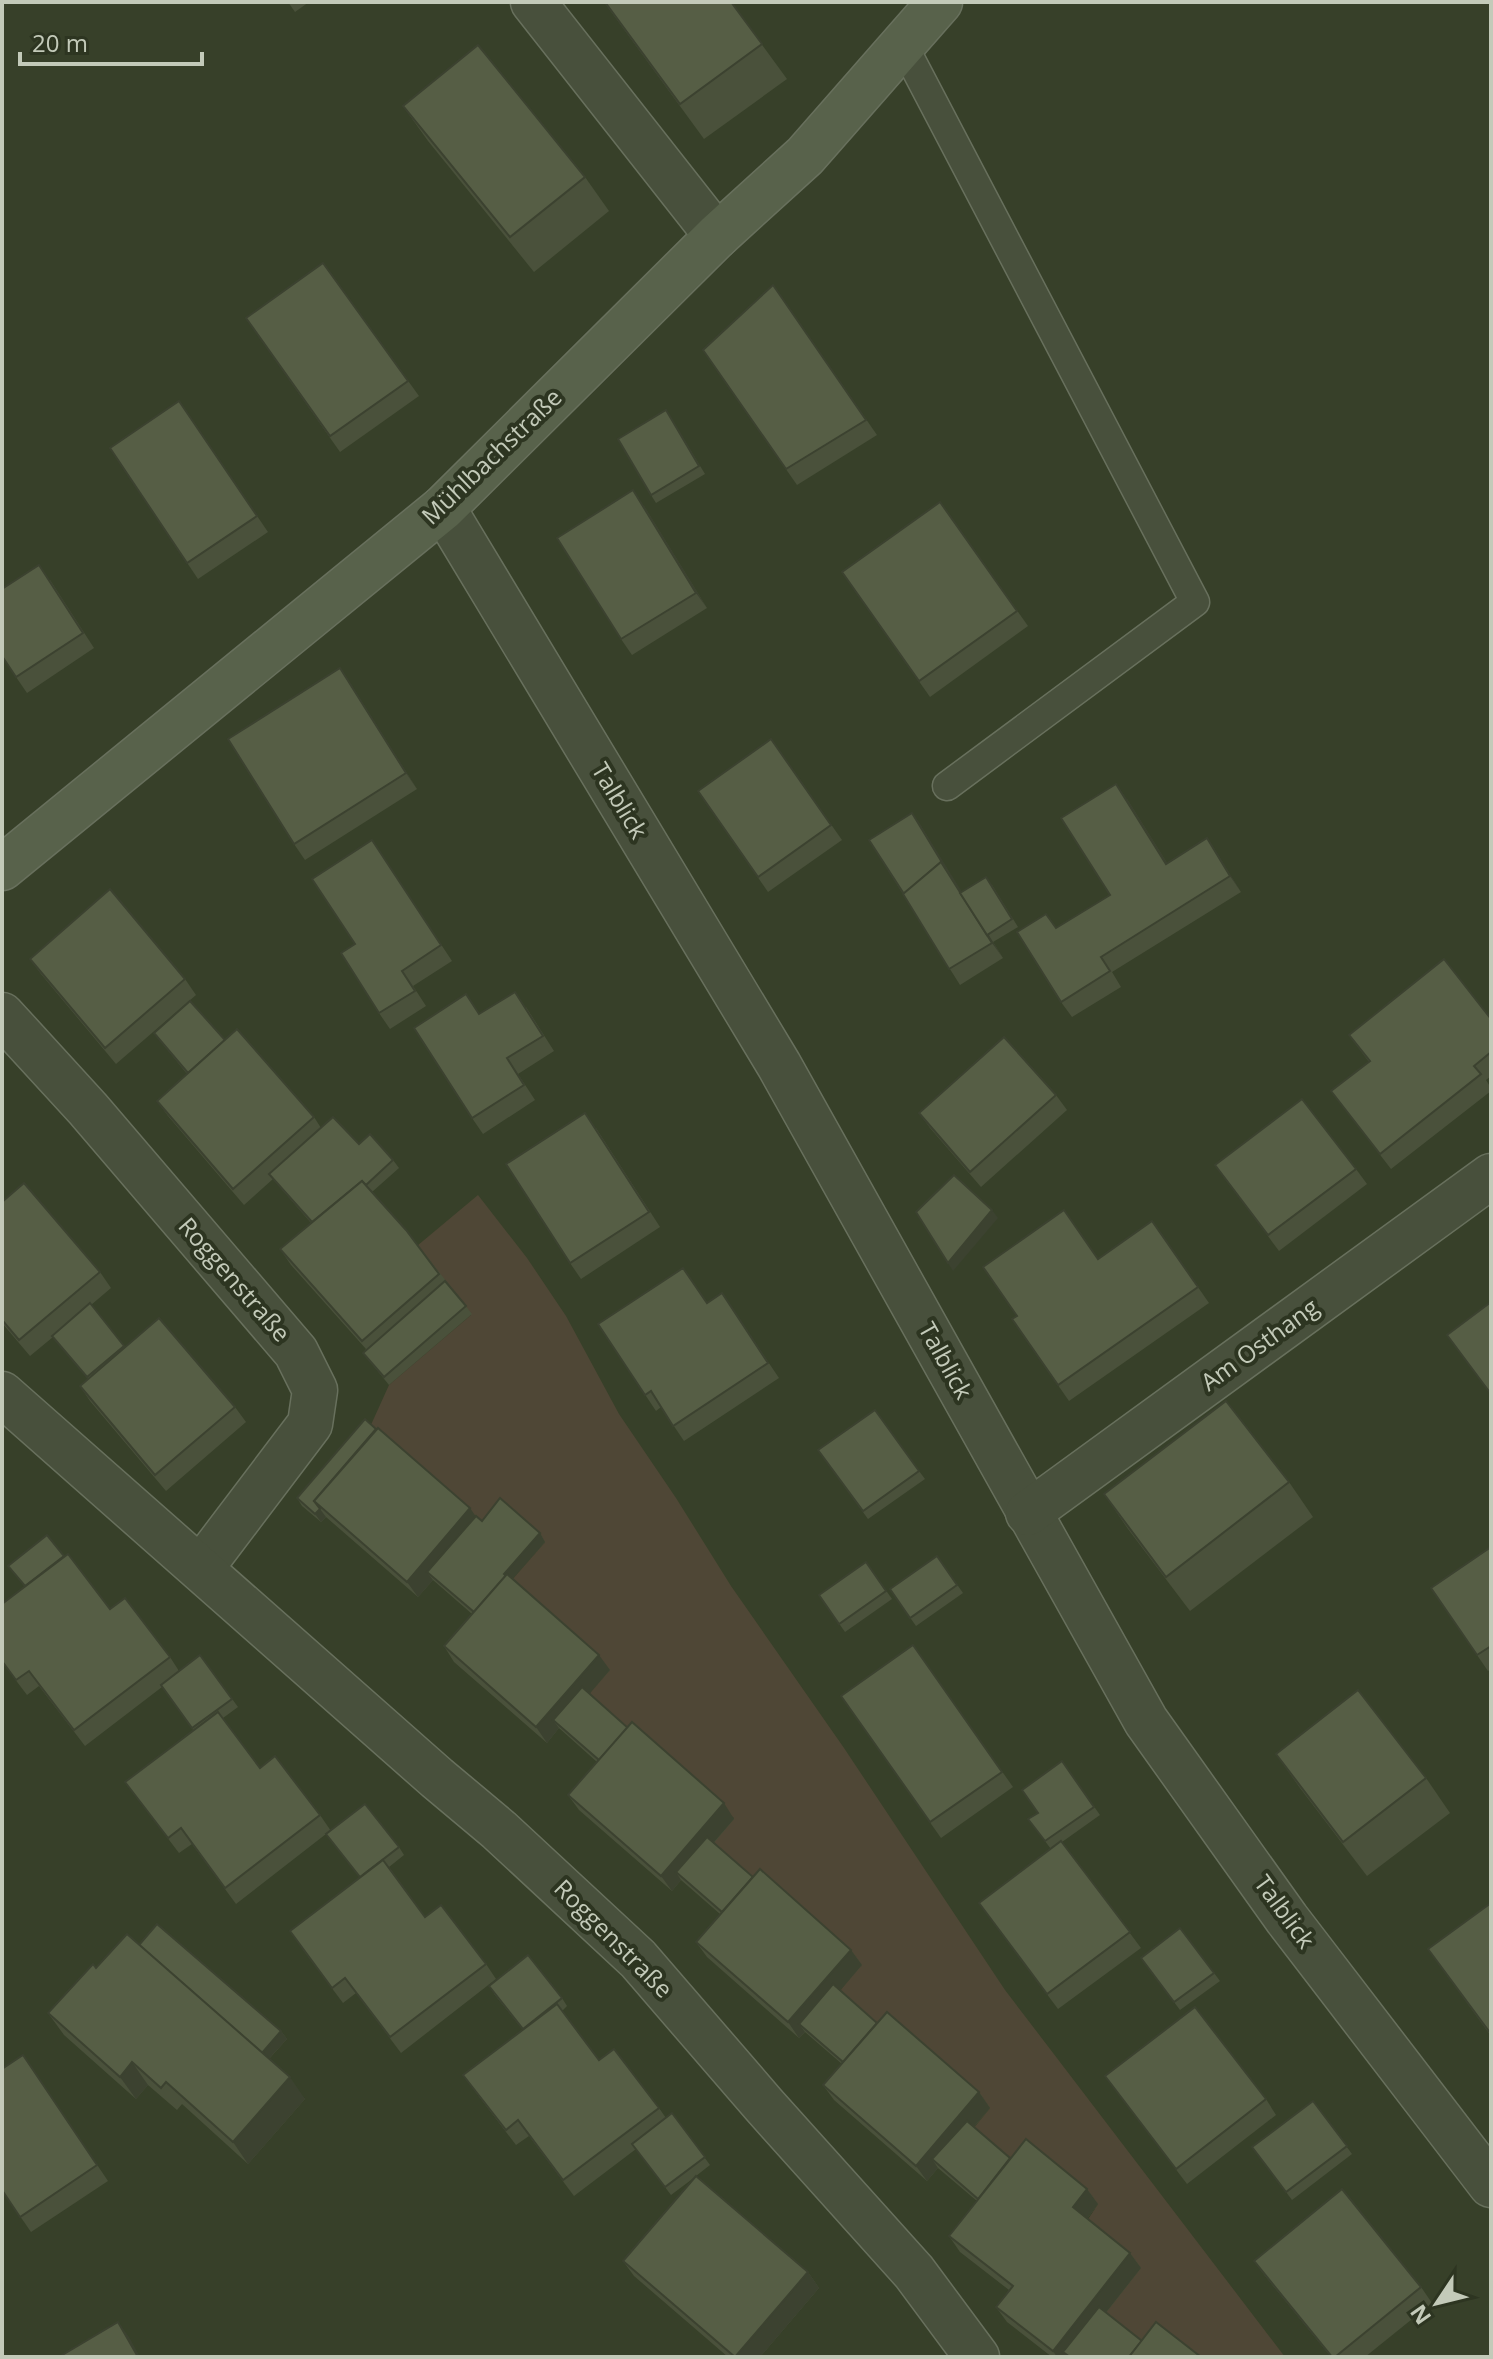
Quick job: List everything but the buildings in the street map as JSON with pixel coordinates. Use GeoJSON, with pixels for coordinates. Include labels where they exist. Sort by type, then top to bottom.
{"type":"FeatureCollection","features":[{"type":"Feature","properties":{"kind":"street"},"geometry":{"type":"LineString","coordinates":[[533,2],[717,236]]}},
{"type":"Feature","properties":{"kind":"street","name":"Mühlbachstraße"},"geometry":{"type":"LineString","coordinates":[[2,868],[443,508],[717,236],[805,156],[940,2]]}},
{"type":"Feature","properties":{"kind":"street","name":"Talblick"},"geometry":{"type":"LineString","coordinates":[[443,508],[844,1176],[1146,1721],[1287,1919],[1491,2185]]}},
{"type":"Feature","properties":{"kind":"street","name":"Roggenstraße"},"geometry":{"type":"LineString","coordinates":[[2,1015],[88,1109],[296,1352],[315,1390],[310,1424],[201,1568]]}},
{"type":"Feature","properties":{"kind":"street","name":"Am Osthang"},"geometry":{"type":"LineString","coordinates":[[1028,1513],[1491,1176]]}},
{"type":"Feature","properties":{"kind":"street","name":"Roggenstraße"},"geometry":{"type":"LineString","coordinates":[[2,1394],[499,1830],[623,1943],[914,2272],[977,2357]]}},
{"type":"Feature","properties":{"kind":"lane"},"geometry":{"type":"LineString","coordinates":[[903,45],[1195,602],[947,786]]}},
{"type":"Feature","properties":{"kind":"shaded area"},"geometry":{"type":"Polygon","coordinates":[[[478,1195],[527,1258],[566,1316],[619,1414],[731,1586],[844,1748],[1005,1990],[1285,2357],[1154,2354],[1104,2315],[1140,2268],[1085,2224],[1098,2204],[1023,2172],[973,2129],[990,2108],[890,2037],[839,1992],[861,1965],[712,1845],[734,1818],[588,1695],[609,1670],[510,1582],[545,1542],[487,1529],[370,1427],[389,1385],[471,1315],[417,1246],[478,1195]]]}}]}
